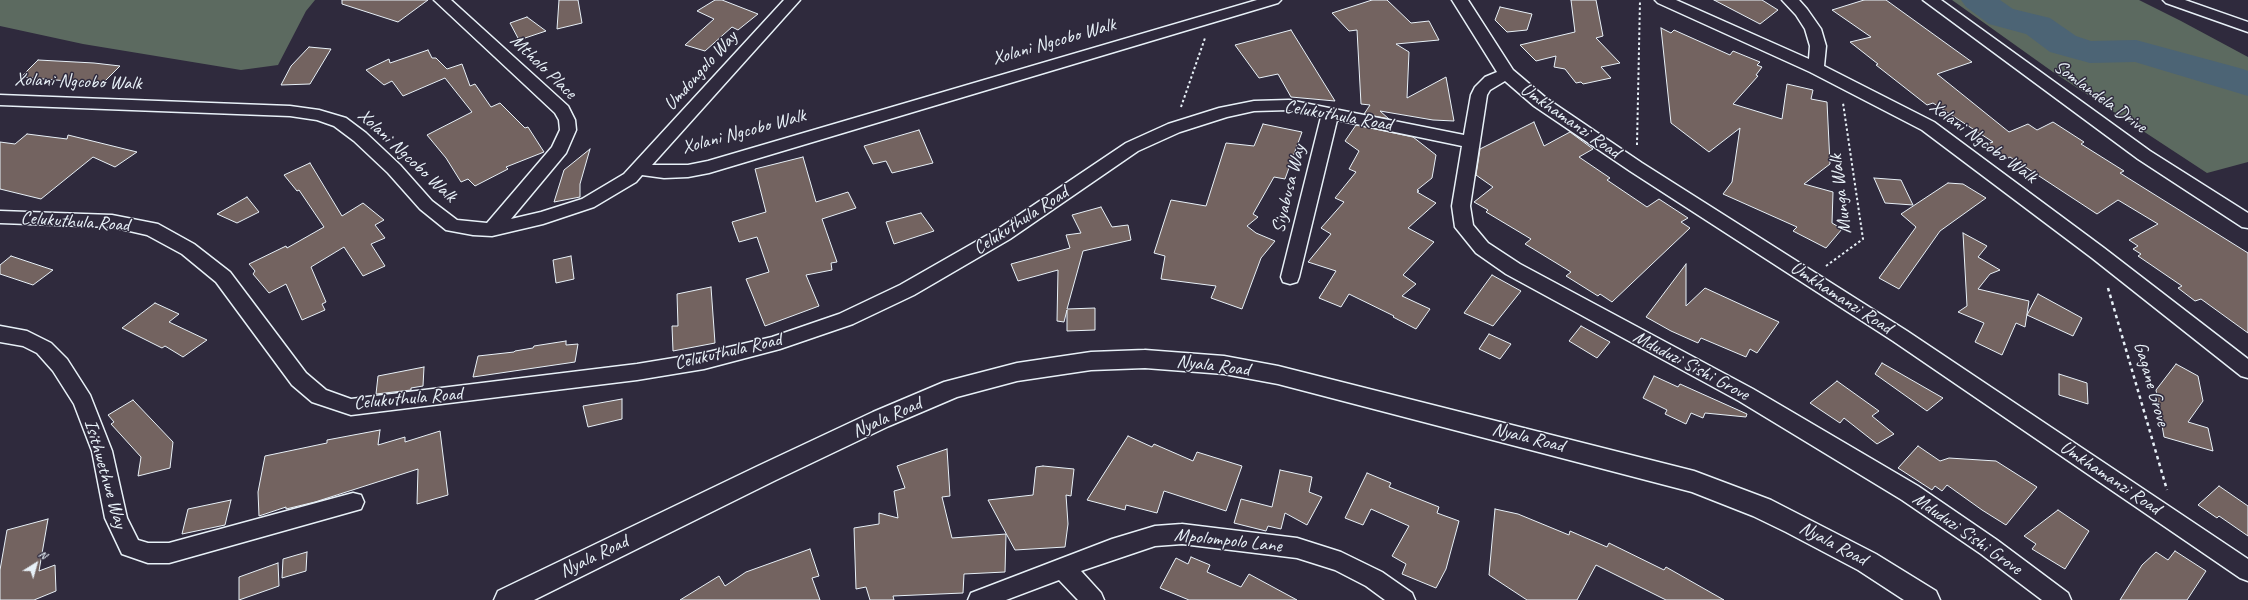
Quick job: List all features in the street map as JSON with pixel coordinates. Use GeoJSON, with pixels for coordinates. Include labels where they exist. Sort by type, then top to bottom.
{"type":"FeatureCollection","features":[{"type":"Feature","properties":{"kind":"street","name":"Mtholo Place"},"geometry":{"type":"LineString","coordinates":[[442,0],[562,110],[567,120],[568,130],[565,141],[560,149],[492,230]]}},
{"type":"Feature","properties":{"kind":"street","name":"Umdongolo Way"},"geometry":{"type":"LineString","coordinates":[[640,169],[792,0]]}},
{"type":"Feature","properties":{"kind":"street","name":"Xolani Ngcobo Walk"},"geometry":{"type":"LineString","coordinates":[[0,100],[290,111],[319,115],[340,122],[360,137],[394,169],[426,205],[452,225],[473,230],[492,230],[543,218],[588,203],[621,185],[640,169],[664,172],[708,168],[1273,0]]}},
{"type":"Feature","properties":{"kind":"street","name":"Umkhamanzi Road"},"geometry":{"type":"LineString","coordinates":[[1460,0],[1496,59],[1507,74],[1519,86],[1540,102],[1636,167],[1906,340],[2248,572]]}},
{"type":"Feature","properties":{"kind":"street","name":"Xolani Ngcobo Walk"},"geometry":{"type":"LineString","coordinates":[[1662,0],[1816,68],[1904,112],[1928,126],[2098,253],[2248,370]]}},
{"type":"Feature","properties":{"kind":"street"},"geometry":{"type":"LineString","coordinates":[[1790,0],[1802,12],[1812,29],[1818,46],[1816,68]]}},
{"type":"Feature","properties":{"kind":"street","name":"Somlandela Drive"},"geometry":{"type":"LineString","coordinates":[[1931,0],[2144,155],[2248,222]]}},
{"type":"Feature","properties":{"kind":"street"},"geometry":{"type":"LineString","coordinates":[[2171,0],[2248,27]]}},
{"type":"Feature","properties":{"kind":"street","name":"Mduduzi Sishi Grove"},"geometry":{"type":"LineString","coordinates":[[1507,74],[1491,80],[1479,95],[1470,142],[1461,206],[1464,227],[1482,248],[1512,269],[1746,395],[1903,489],[1989,547],[2060,600]]}},
{"type":"Feature","properties":{"kind":"street","name":"Celukuthula Road"},"geometry":{"type":"LineString","coordinates":[[0,217],[112,221],[152,229],[188,249],[223,277],[299,379],[319,396],[351,406],[424,400],[637,372],[704,361],[773,344],[846,319],[907,290],[1004,234],[1132,147],[1174,128],[1254,106],[1289,104],[1470,142]]}},
{"type":"Feature","properties":{"kind":"street","name":"Siyabusa Way"},"geometry":{"type":"LineString","coordinates":[[1290,277],[1331,112]]}},
{"type":"Feature","properties":{"kind":"street","name":"Isithwethwe Way"},"geometry":{"type":"LineString","coordinates":[[0,334],[26,339],[44,348],[60,365],[82,401],[102,451],[116,518],[130,547],[148,553],[169,553],[353,502]]}},
{"type":"Feature","properties":{"kind":"street","name":"Nyala Road"},"geometry":{"type":"LineString","coordinates":[[507,600],[767,473],[881,419],[952,389],[1017,372],[1091,361],[1145,359],[1224,365],[1278,375],[1694,482],[1762,508],[1796,524],[1867,562],[1927,600]]}},
{"type":"Feature","properties":{"kind":"street","name":"Mpolompolo Lane"},"geometry":{"type":"LineString","coordinates":[[979,600],[1062,567],[1156,536],[1182,534],[1297,548],[1341,562],[1374,579],[1404,600]]}},
{"type":"Feature","properties":{"kind":"street"},"geometry":{"type":"LineString","coordinates":[[1062,567],[1093,600]]}},
{"type":"Feature","properties":{"kind":"path"},"geometry":{"type":"LineString","coordinates":[[1636,167],[1640,0]]}},
{"type":"Feature","properties":{"kind":"path"},"geometry":{"type":"LineString","coordinates":[[1174,128],[1212,18]]}},
{"type":"Feature","properties":{"kind":"path","name":"Munga Walk"},"geometry":{"type":"LineString","coordinates":[[1809,278],[1862,239],[1840,81]]}},
{"type":"Feature","properties":{"kind":"path","name":"Gagane Grove"},"geometry":{"type":"LineString","coordinates":[[2098,253],[2177,524]]}},
{"type":"Feature","properties":{"kind":"green space"},"geometry":{"type":"Polygon","coordinates":[[[0,0],[315,0],[306,11],[278,65],[241,70],[83,44],[0,26],[0,0]]]}},
{"type":"Feature","properties":{"kind":"green space"},"geometry":{"type":"Polygon","coordinates":[[[1952,0],[2139,0],[2248,57],[2248,162],[2207,173],[2053,72],[1952,0]]]}},
{"type":"Feature","properties":{"kind":"building"},"geometry":{"type":"Polygon","coordinates":[[[342,0],[428,0],[398,22],[342,4],[342,0]]]}},
{"type":"Feature","properties":{"kind":"building"},"geometry":{"type":"Polygon","coordinates":[[[559,0],[578,0],[582,23],[557,29],[559,0]]]}},
{"type":"Feature","properties":{"kind":"building"},"geometry":{"type":"Polygon","coordinates":[[[715,0],[722,0],[758,14],[738,30],[732,27],[705,51],[685,45],[714,19],[697,11],[715,0]]]}},
{"type":"Feature","properties":{"kind":"building"},"geometry":{"type":"Polygon","coordinates":[[[1372,0],[1387,0],[1411,23],[1429,21],[1439,40],[1396,44],[1409,52],[1407,98],[1446,77],[1454,121],[1433,120],[1380,111],[1389,119],[1364,114],[1370,105],[1361,104],[1357,30],[1349,31],[1332,13],[1372,0]]]}},
{"type":"Feature","properties":{"kind":"building"},"geometry":{"type":"Polygon","coordinates":[[[1571,0],[1596,0],[1603,36],[1596,38],[1620,63],[1601,67],[1611,78],[1583,84],[1581,82],[1576,83],[1565,69],[1554,67],[1556,56],[1536,61],[1520,45],[1575,32],[1571,0]]]}},
{"type":"Feature","properties":{"kind":"building"},"geometry":{"type":"Polygon","coordinates":[[[1714,0],[1762,0],[1778,10],[1760,24],[1714,0]]]}},
{"type":"Feature","properties":{"kind":"building"},"geometry":{"type":"Polygon","coordinates":[[[1864,0],[1886,0],[1972,62],[1937,74],[2009,132],[2028,124],[2037,130],[2053,122],[2084,142],[2081,144],[2124,171],[2120,173],[2248,253],[2248,333],[2201,299],[2195,301],[2178,288],[2182,286],[2138,256],[2141,254],[2133,249],[2138,246],[2129,240],[2158,224],[2118,200],[2097,214],[2010,157],[2004,160],[1984,145],[1993,142],[1933,103],[1927,105],[1876,65],[1878,64],[1850,42],[1871,37],[1832,10],[1864,0]]]}},
{"type":"Feature","properties":{"kind":"building"},"geometry":{"type":"Polygon","coordinates":[[[1500,7],[1532,14],[1527,30],[1507,32],[1495,20],[1500,7]]]}},
{"type":"Feature","properties":{"kind":"building"},"geometry":{"type":"Polygon","coordinates":[[[527,17],[546,31],[519,40],[510,23],[527,17]]]}},
{"type":"Feature","properties":{"kind":"building"},"geometry":{"type":"Polygon","coordinates":[[[1661,28],[1671,33],[1674,30],[1730,55],[1733,51],[1760,62],[1757,65],[1762,67],[1756,75],[1758,76],[1733,104],[1782,119],[1787,84],[1813,90],[1811,99],[1827,102],[1830,164],[1804,184],[1833,192],[1832,223],[1842,229],[1826,248],[1793,231],[1797,227],[1723,194],[1732,182],[1740,128],[1709,152],[1671,123],[1661,28]]]}},
{"type":"Feature","properties":{"kind":"building"},"geometry":{"type":"Polygon","coordinates":[[[1291,30],[1335,101],[1291,97],[1278,74],[1259,78],[1235,45],[1291,30]]]}},
{"type":"Feature","properties":{"kind":"building"},"geometry":{"type":"Polygon","coordinates":[[[309,47],[331,49],[310,84],[281,85],[291,66],[309,47]]]}},
{"type":"Feature","properties":{"kind":"building"},"geometry":{"type":"Polygon","coordinates":[[[428,50],[432,58],[436,58],[447,69],[462,64],[470,86],[475,84],[491,107],[500,103],[525,128],[528,127],[544,152],[506,167],[508,169],[475,186],[468,179],[461,182],[446,158],[427,135],[472,112],[445,78],[403,96],[392,81],[384,85],[366,70],[389,59],[390,63],[428,50]]]}},
{"type":"Feature","properties":{"kind":"building"},"geometry":{"type":"Polygon","coordinates":[[[38,60],[120,66],[102,84],[21,77],[38,60]]]}},
{"type":"Feature","properties":{"kind":"building"},"geometry":{"type":"Polygon","coordinates":[[[1534,122],[1544,146],[1570,132],[1593,149],[1579,157],[1610,178],[1607,180],[1647,207],[1659,199],[1688,218],[1681,222],[1690,228],[1612,302],[1600,294],[1598,296],[1566,276],[1571,272],[1525,244],[1531,239],[1486,212],[1488,210],[1474,202],[1493,187],[1476,175],[1480,149],[1534,122]]]}},
{"type":"Feature","properties":{"kind":"building"},"geometry":{"type":"Polygon","coordinates":[[[1263,124],[1302,132],[1285,179],[1274,177],[1253,214],[1258,217],[1247,226],[1256,233],[1275,241],[1261,258],[1242,309],[1211,298],[1216,286],[1161,279],[1165,256],[1154,253],[1171,200],[1206,206],[1226,143],[1254,146],[1263,124]]]}},
{"type":"Feature","properties":{"kind":"building"},"geometry":{"type":"Polygon","coordinates":[[[1356,125],[1413,137],[1436,155],[1432,178],[1417,190],[1419,191],[1417,192],[1436,203],[1408,228],[1434,242],[1403,275],[1416,284],[1402,296],[1430,309],[1416,329],[1393,317],[1394,316],[1349,294],[1341,307],[1319,298],[1336,271],[1308,262],[1331,234],[1321,228],[1344,202],[1335,198],[1356,172],[1349,169],[1359,151],[1345,141],[1356,125]]]}},
{"type":"Feature","properties":{"kind":"building"},"geometry":{"type":"Polygon","coordinates":[[[919,130],[933,163],[892,173],[886,161],[873,164],[864,146],[919,130]]]}},
{"type":"Feature","properties":{"kind":"building"},"geometry":{"type":"Polygon","coordinates":[[[27,134],[67,139],[68,135],[137,152],[115,167],[93,157],[41,199],[0,189],[0,142],[15,144],[27,134]]]}},
{"type":"Feature","properties":{"kind":"building"},"geometry":{"type":"Polygon","coordinates":[[[590,149],[580,184],[580,197],[554,202],[564,170],[590,149]]]}},
{"type":"Feature","properties":{"kind":"building"},"geometry":{"type":"Polygon","coordinates":[[[803,157],[816,202],[848,192],[856,208],[822,219],[837,262],[831,263],[832,270],[806,275],[819,306],[765,326],[746,279],[769,272],[757,237],[739,242],[732,222],[766,212],[755,169],[803,157]]]}},
{"type":"Feature","properties":{"kind":"building"},"geometry":{"type":"Polygon","coordinates":[[[310,163],[342,216],[363,203],[384,220],[375,225],[385,238],[371,244],[385,266],[363,276],[344,247],[311,267],[326,302],[322,304],[325,310],[302,320],[286,284],[269,293],[253,274],[255,271],[249,264],[286,246],[287,248],[324,227],[299,190],[297,191],[284,175],[310,163]]]}},
{"type":"Feature","properties":{"kind":"building"},"geometry":{"type":"Polygon","coordinates":[[[1874,178],[1901,180],[1913,205],[1885,203],[1874,178]]]}},
{"type":"Feature","properties":{"kind":"building"},"geometry":{"type":"Polygon","coordinates":[[[1948,183],[1963,184],[1986,198],[1940,231],[1899,289],[1879,278],[1916,227],[1901,214],[1948,183]]]}},
{"type":"Feature","properties":{"kind":"building"},"geometry":{"type":"Polygon","coordinates":[[[247,197],[259,212],[237,223],[217,214],[247,197]]]}},
{"type":"Feature","properties":{"kind":"building"},"geometry":{"type":"Polygon","coordinates":[[[1101,207],[1112,227],[1128,225],[1131,240],[1083,251],[1067,309],[1095,308],[1095,330],[1067,331],[1067,310],[1064,322],[1057,321],[1058,270],[1018,281],[1011,264],[1070,248],[1066,235],[1081,233],[1072,215],[1101,207]]]}},
{"type":"Feature","properties":{"kind":"building"},"geometry":{"type":"Polygon","coordinates":[[[921,213],[934,231],[894,244],[886,222],[921,213]]]}},
{"type":"Feature","properties":{"kind":"building"},"geometry":{"type":"Polygon","coordinates":[[[1963,233],[1987,246],[1978,257],[2000,270],[1990,274],[1978,289],[2029,301],[2025,327],[2016,323],[2002,355],[1975,342],[1984,323],[1958,312],[1967,306],[1963,233]]]}},
{"type":"Feature","properties":{"kind":"building"},"geometry":{"type":"Polygon","coordinates":[[[11,256],[53,270],[33,285],[0,274],[0,265],[11,256]]]}},
{"type":"Feature","properties":{"kind":"building"},"geometry":{"type":"Polygon","coordinates":[[[571,256],[574,279],[556,283],[553,260],[571,256]]]}},
{"type":"Feature","properties":{"kind":"building"},"geometry":{"type":"Polygon","coordinates":[[[1686,264],[1686,306],[1705,288],[1779,322],[1757,353],[1750,349],[1746,357],[1701,338],[1698,343],[1671,331],[1646,317],[1686,264]]]}},
{"type":"Feature","properties":{"kind":"building"},"geometry":{"type":"Polygon","coordinates":[[[1492,275],[1521,291],[1493,326],[1464,313],[1492,275]]]}},
{"type":"Feature","properties":{"kind":"building"},"geometry":{"type":"Polygon","coordinates":[[[711,287],[715,343],[673,351],[672,326],[678,326],[677,294],[711,287]]]}},
{"type":"Feature","properties":{"kind":"building"},"geometry":{"type":"Polygon","coordinates":[[[2038,294],[2082,318],[2073,336],[2027,315],[2038,294]]]}},
{"type":"Feature","properties":{"kind":"building"},"geometry":{"type":"Polygon","coordinates":[[[155,303],[179,314],[169,322],[207,340],[183,357],[165,346],[162,348],[122,328],[155,303]]]}},
{"type":"Feature","properties":{"kind":"building"},"geometry":{"type":"Polygon","coordinates":[[[1581,326],[1610,342],[1597,358],[1569,341],[1581,326]]]}},
{"type":"Feature","properties":{"kind":"building"},"geometry":{"type":"Polygon","coordinates":[[[1489,334],[1511,344],[1500,359],[1479,349],[1489,334]]]}},
{"type":"Feature","properties":{"kind":"building"},"geometry":{"type":"Polygon","coordinates":[[[566,341],[566,345],[578,344],[575,362],[473,377],[478,356],[514,352],[533,348],[534,346],[566,341]]]}},
{"type":"Feature","properties":{"kind":"building"},"geometry":{"type":"Polygon","coordinates":[[[1882,363],[1943,398],[1927,411],[1875,374],[1882,363]]]}},
{"type":"Feature","properties":{"kind":"building"},"geometry":{"type":"Polygon","coordinates":[[[2176,364],[2198,376],[2203,401],[2188,422],[2208,428],[2213,451],[2164,437],[2156,390],[2176,364]]]}},
{"type":"Feature","properties":{"kind":"building"},"geometry":{"type":"Polygon","coordinates":[[[424,367],[423,386],[411,388],[411,390],[376,394],[378,376],[424,367]]]}},
{"type":"Feature","properties":{"kind":"building"},"geometry":{"type":"Polygon","coordinates":[[[2059,374],[2087,383],[2088,404],[2059,395],[2059,374]]]}},
{"type":"Feature","properties":{"kind":"building"},"geometry":{"type":"Polygon","coordinates":[[[1654,376],[1678,387],[1680,384],[1747,414],[1746,417],[1705,413],[1703,418],[1691,413],[1686,424],[1665,414],[1667,410],[1643,398],[1654,376]]]}},
{"type":"Feature","properties":{"kind":"building"},"geometry":{"type":"Polygon","coordinates":[[[1837,381],[1879,411],[1872,416],[1894,434],[1877,444],[1844,418],[1840,423],[1810,403],[1837,381]]]}},
{"type":"Feature","properties":{"kind":"building"},"geometry":{"type":"Polygon","coordinates":[[[622,399],[622,419],[588,427],[583,406],[622,399]]]}},
{"type":"Feature","properties":{"kind":"building"},"geometry":{"type":"Polygon","coordinates":[[[133,400],[173,442],[170,468],[138,476],[141,457],[111,424],[114,422],[108,415],[133,400]]]}},
{"type":"Feature","properties":{"kind":"building"},"geometry":{"type":"Polygon","coordinates":[[[380,430],[378,445],[405,437],[405,442],[440,431],[448,495],[417,504],[418,469],[315,502],[286,509],[286,507],[259,516],[258,492],[265,456],[327,443],[327,440],[380,430]]]}},
{"type":"Feature","properties":{"kind":"building"},"geometry":{"type":"Polygon","coordinates":[[[1128,436],[1152,447],[1154,444],[1193,461],[1197,452],[1242,466],[1226,511],[1164,491],[1157,513],[1126,505],[1125,510],[1087,500],[1128,436]]]}},
{"type":"Feature","properties":{"kind":"building"},"geometry":{"type":"Polygon","coordinates":[[[1918,446],[1940,461],[1949,458],[1996,461],[2037,487],[2006,525],[1947,485],[1942,491],[1935,486],[1932,490],[1898,468],[1918,446]]]}},
{"type":"Feature","properties":{"kind":"building"},"geometry":{"type":"Polygon","coordinates":[[[947,449],[950,496],[942,497],[952,538],[1006,534],[1005,572],[964,574],[963,593],[893,596],[894,600],[870,600],[866,587],[856,589],[854,528],[879,524],[879,513],[898,518],[894,491],[905,488],[897,466],[947,449]]]}},
{"type":"Feature","properties":{"kind":"building"},"geometry":{"type":"Polygon","coordinates":[[[1043,466],[1074,469],[1071,496],[1066,495],[1068,524],[1065,547],[1015,550],[988,500],[1033,495],[1036,467],[1043,466]]]}},
{"type":"Feature","properties":{"kind":"building"},"geometry":{"type":"Polygon","coordinates":[[[1280,470],[1312,477],[1309,492],[1322,497],[1307,525],[1285,513],[1281,529],[1268,526],[1266,531],[1234,523],[1241,499],[1272,507],[1280,470]]]}},
{"type":"Feature","properties":{"kind":"building"},"geometry":{"type":"Polygon","coordinates":[[[1367,473],[1391,483],[1389,487],[1439,507],[1437,513],[1459,521],[1446,569],[1436,588],[1402,574],[1406,564],[1392,556],[1409,526],[1371,509],[1363,525],[1345,518],[1367,473]]]}},
{"type":"Feature","properties":{"kind":"building"},"geometry":{"type":"Polygon","coordinates":[[[2219,486],[2248,506],[2248,536],[2219,516],[2217,518],[2198,505],[2219,486]]]}},
{"type":"Feature","properties":{"kind":"building"},"geometry":{"type":"Polygon","coordinates":[[[231,500],[225,525],[182,534],[188,509],[231,500]]]}},
{"type":"Feature","properties":{"kind":"building"},"geometry":{"type":"Polygon","coordinates":[[[1495,509],[1518,514],[1569,535],[1570,531],[1607,547],[1609,543],[1664,570],[1666,567],[1724,600],[1666,600],[1596,565],[1577,600],[1527,600],[1489,575],[1495,509]]]}},
{"type":"Feature","properties":{"kind":"building"},"geometry":{"type":"Polygon","coordinates":[[[2058,510],[2089,531],[2065,569],[2032,549],[2036,544],[2024,536],[2058,510]]]}},
{"type":"Feature","properties":{"kind":"building"},"geometry":{"type":"Polygon","coordinates":[[[48,519],[39,571],[55,565],[56,591],[34,600],[0,600],[0,570],[7,530],[48,519]]]}},
{"type":"Feature","properties":{"kind":"building"},"geometry":{"type":"Polygon","coordinates":[[[810,549],[819,576],[812,578],[820,600],[680,600],[719,576],[725,586],[746,572],[810,549]]]}},
{"type":"Feature","properties":{"kind":"building"},"geometry":{"type":"Polygon","coordinates":[[[2175,551],[2206,571],[2187,600],[2120,600],[2142,565],[2156,552],[2168,560],[2175,551]]]}},
{"type":"Feature","properties":{"kind":"building"},"geometry":{"type":"Polygon","coordinates":[[[307,552],[306,571],[282,578],[283,559],[307,552]]]}},
{"type":"Feature","properties":{"kind":"building"},"geometry":{"type":"Polygon","coordinates":[[[1191,557],[1210,565],[1207,572],[1241,587],[1249,574],[1297,600],[1189,600],[1160,588],[1176,558],[1188,564],[1191,557]]]}},
{"type":"Feature","properties":{"kind":"building"},"geometry":{"type":"Polygon","coordinates":[[[278,563],[279,586],[239,600],[239,577],[278,563]]]}},
{"type":"Feature","properties":{"kind":"waterway"},"geometry":{"type":"LineString","coordinates":[[1978,0],[2001,17],[2038,26],[2063,44],[2090,52],[2136,51],[2230,77],[2248,84]]}}]}
